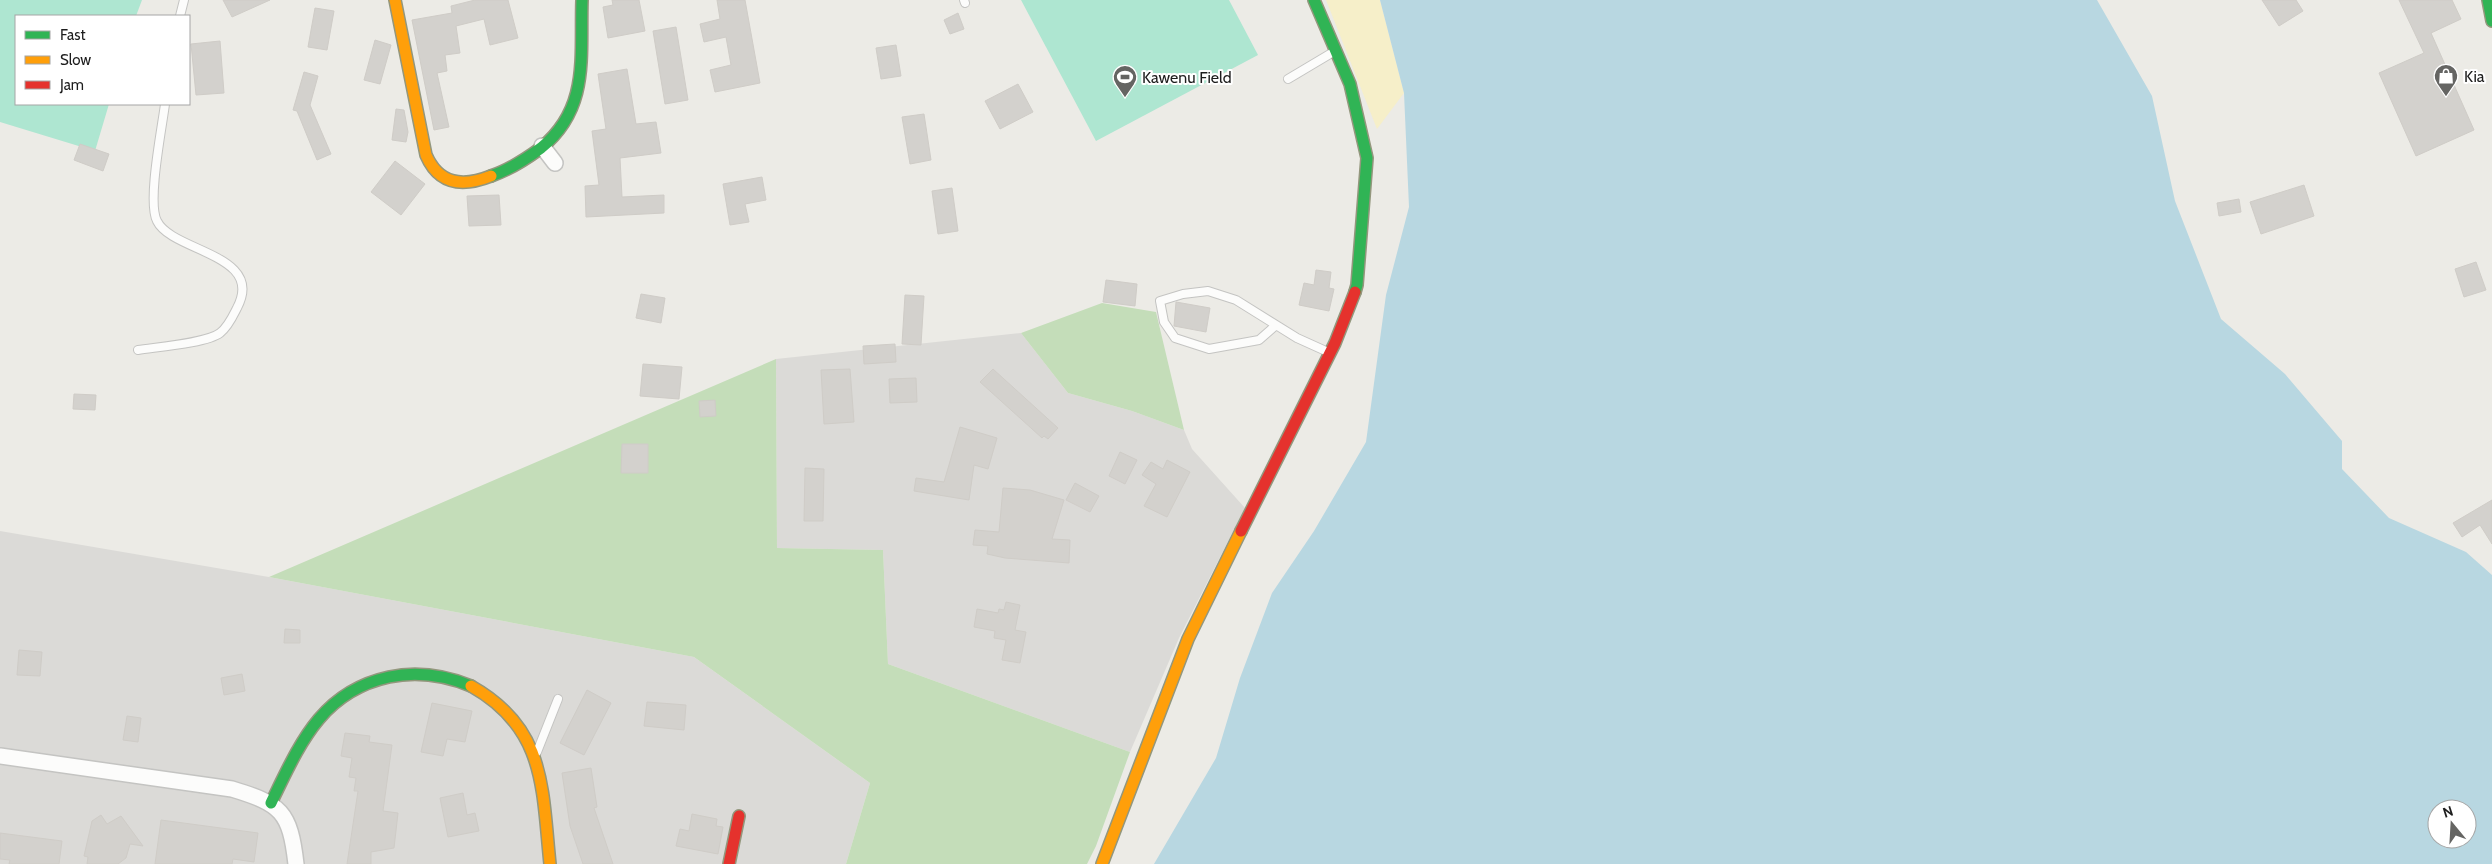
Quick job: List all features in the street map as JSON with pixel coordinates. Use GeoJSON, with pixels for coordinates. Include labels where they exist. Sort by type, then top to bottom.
{"type":"FeatureCollection","features":[{"type":"Feature","properties":{"kind":"street"},"geometry":{"type":"LineString","coordinates":[[395,0],[426,155],[431,166],[440,176],[452,182],[466,184],[482,180],[516,164],[542,146],[563,128],[574,102],[581,57],[582,0]]}},
{"type":"Feature","properties":{"kind":"street"},"geometry":{"type":"LineString","coordinates":[[1102,864],[1188,639],[1330,352],[1357,285],[1367,158],[1350,84],[1314,0]]}},
{"type":"Feature","properties":{"kind":"street"},"geometry":{"type":"LineString","coordinates":[[2488,0],[2492,21]]}},
{"type":"Feature","properties":{"kind":"street"},"geometry":{"type":"LineString","coordinates":[[542,146],[555,163]]}},
{"type":"Feature","properties":{"kind":"street"},"geometry":{"type":"LineString","coordinates":[[271,803],[306,734],[343,694],[401,674],[417,673],[453,678],[468,682],[498,703],[519,726],[536,756],[550,864]]}},
{"type":"Feature","properties":{"kind":"street"},"geometry":{"type":"LineString","coordinates":[[0,756],[232,788],[271,803],[281,812],[290,826],[296,864]]}},
{"type":"Feature","properties":{"kind":"street"},"geometry":{"type":"LineString","coordinates":[[729,864],[739,816]]}},
{"type":"Feature","properties":{"kind":"lane"},"geometry":{"type":"LineString","coordinates":[[180,15],[184,0]]}},
{"type":"Feature","properties":{"kind":"lane"},"geometry":{"type":"LineString","coordinates":[[1288,79],[1336,50]]}},
{"type":"Feature","properties":{"kind":"lane"},"geometry":{"type":"LineString","coordinates":[[138,350],[205,339],[220,333],[240,304],[242,292],[237,275],[229,265],[169,235],[156,220],[154,199],[165,105]]}},
{"type":"Feature","properties":{"kind":"lane"},"geometry":{"type":"LineString","coordinates":[[1275,326],[1259,340],[1209,349],[1175,338],[1164,322],[1160,301],[1183,294],[1208,291],[1236,300],[1275,326],[1330,352]]}},
{"type":"Feature","properties":{"kind":"lane"},"geometry":{"type":"LineString","coordinates":[[536,756],[558,699]]}},
{"type":"Feature","properties":{"kind":"shaded area"},"geometry":{"type":"Polygon","coordinates":[[[1021,333],[1068,393],[1132,411],[1184,430],[1192,449],[1245,508],[1179,638],[1130,752],[888,664],[883,550],[777,548],[776,359],[1021,333]]]}},
{"type":"Feature","properties":{"kind":"shaded area"},"geometry":{"type":"Polygon","coordinates":[[[0,531],[269,577],[694,657],[870,783],[846,864],[0,864],[0,531]]]}},
{"type":"Feature","properties":{"kind":"green space"},"geometry":{"type":"Polygon","coordinates":[[[0,0],[142,0],[136,15],[15,15],[15,105],[109,105],[95,151],[0,122],[0,0]]]}},
{"type":"Feature","properties":{"kind":"green space","name":"Kawenu Field"},"geometry":{"type":"Polygon","coordinates":[[[1021,0],[1229,0],[1258,55],[1096,141],[1021,0]]]}},
{"type":"Feature","properties":{"kind":"green space"},"geometry":{"type":"Polygon","coordinates":[[[1102,303],[1156,312],[1184,430],[1132,411],[1068,393],[1021,333],[1102,303]]]}},
{"type":"Feature","properties":{"kind":"green space"},"geometry":{"type":"Polygon","coordinates":[[[776,359],[777,548],[883,550],[888,664],[1130,752],[1096,846],[1087,864],[846,864],[870,783],[694,657],[269,577],[776,359]]]}},
{"type":"Feature","properties":{"kind":"sand"},"geometry":{"type":"Polygon","coordinates":[[[1326,0],[1380,0],[1404,93],[1377,129],[1326,0]]]}},
{"type":"Feature","properties":{"kind":"water"},"geometry":{"type":"Polygon","coordinates":[[[1380,0],[2097,0],[2152,96],[2175,201],[2221,319],[2285,374],[2342,441],[2342,469],[2389,518],[2466,552],[2492,575],[2492,864],[1154,864],[1216,758],[1240,678],[1272,593],[1314,531],[1366,442],[1386,295],[1409,207],[1404,93],[1380,0]]]}},
{"type":"Feature","properties":{"kind":"building"},"geometry":{"type":"Polygon","coordinates":[[[223,0],[270,0],[232,17],[223,0]]]}},
{"type":"Feature","properties":{"kind":"building"},"geometry":{"type":"Polygon","coordinates":[[[475,0],[508,0],[518,38],[490,45],[484,19],[456,26],[460,53],[445,55],[447,71],[437,73],[449,127],[434,130],[412,20],[452,13],[451,6],[475,0]]]}},
{"type":"Feature","properties":{"kind":"building"},"geometry":{"type":"Polygon","coordinates":[[[612,0],[639,0],[645,31],[608,38],[603,7],[613,5],[612,0]]]}},
{"type":"Feature","properties":{"kind":"building"},"geometry":{"type":"Polygon","coordinates":[[[717,0],[745,0],[760,83],[715,92],[710,70],[731,65],[726,37],[704,42],[700,24],[720,19],[717,0]]]}},
{"type":"Feature","properties":{"kind":"building"},"geometry":{"type":"Polygon","coordinates":[[[2262,0],[2296,0],[2303,11],[2279,26],[2262,0]]]}},
{"type":"Feature","properties":{"kind":"building"},"geometry":{"type":"Polygon","coordinates":[[[2399,0],[2452,0],[2461,19],[2431,33],[2474,130],[2416,156],[2379,73],[2424,53],[2399,0]]]}},
{"type":"Feature","properties":{"kind":"building"},"geometry":{"type":"Polygon","coordinates":[[[315,8],[334,11],[327,50],[308,47],[315,8]]]}},
{"type":"Feature","properties":{"kind":"building"},"geometry":{"type":"Polygon","coordinates":[[[958,13],[964,29],[950,34],[944,20],[958,13]]]}},
{"type":"Feature","properties":{"kind":"building"},"geometry":{"type":"Polygon","coordinates":[[[676,27],[688,100],[665,104],[653,31],[676,27]]]}},
{"type":"Feature","properties":{"kind":"building"},"geometry":{"type":"Polygon","coordinates":[[[375,40],[391,45],[380,84],[364,80],[375,40]]]}},
{"type":"Feature","properties":{"kind":"building"},"geometry":{"type":"Polygon","coordinates":[[[220,41],[224,93],[196,95],[191,44],[220,41]]]}},
{"type":"Feature","properties":{"kind":"building"},"geometry":{"type":"Polygon","coordinates":[[[896,45],[901,76],[881,79],[876,48],[896,45]]]}},
{"type":"Feature","properties":{"kind":"building"},"geometry":{"type":"Polygon","coordinates":[[[627,69],[636,124],[656,122],[661,153],[620,158],[622,197],[664,195],[664,213],[586,217],[585,186],[599,185],[592,131],[606,129],[598,74],[627,69]]]}},
{"type":"Feature","properties":{"kind":"building"},"geometry":{"type":"Polygon","coordinates":[[[304,72],[318,76],[310,105],[331,154],[317,160],[297,111],[293,110],[304,72]]]}},
{"type":"Feature","properties":{"kind":"building"},"geometry":{"type":"Polygon","coordinates":[[[1018,84],[1033,112],[1000,129],[985,101],[1018,84]]]}},
{"type":"Feature","properties":{"kind":"building"},"geometry":{"type":"Polygon","coordinates":[[[396,109],[404,110],[408,132],[406,142],[392,140],[396,109]]]}},
{"type":"Feature","properties":{"kind":"building"},"geometry":{"type":"Polygon","coordinates":[[[924,114],[931,160],[910,164],[902,117],[924,114]]]}},
{"type":"Feature","properties":{"kind":"building"},"geometry":{"type":"Polygon","coordinates":[[[80,144],[109,154],[103,171],[74,160],[80,144]]]}},
{"type":"Feature","properties":{"kind":"building"},"geometry":{"type":"Polygon","coordinates":[[[395,161],[425,184],[401,215],[371,192],[395,161]]]}},
{"type":"Feature","properties":{"kind":"building"},"geometry":{"type":"Polygon","coordinates":[[[762,177],[766,200],[745,204],[749,222],[730,225],[723,184],[762,177]]]}},
{"type":"Feature","properties":{"kind":"building"},"geometry":{"type":"Polygon","coordinates":[[[2304,185],[2314,216],[2261,234],[2250,202],[2304,185]]]}},
{"type":"Feature","properties":{"kind":"building"},"geometry":{"type":"Polygon","coordinates":[[[952,188],[958,231],[938,234],[932,191],[952,188]]]}},
{"type":"Feature","properties":{"kind":"building"},"geometry":{"type":"Polygon","coordinates":[[[499,195],[501,225],[469,226],[467,196],[499,195]]]}},
{"type":"Feature","properties":{"kind":"building"},"geometry":{"type":"Polygon","coordinates":[[[2239,199],[2241,212],[2219,216],[2217,203],[2239,199]]]}},
{"type":"Feature","properties":{"kind":"building"},"geometry":{"type":"Polygon","coordinates":[[[2476,262],[2486,290],[2464,297],[2455,269],[2476,262]]]}},
{"type":"Feature","properties":{"kind":"building"},"geometry":{"type":"Polygon","coordinates":[[[1316,270],[1331,272],[1329,288],[1334,289],[1329,311],[1299,305],[1304,283],[1314,285],[1316,270]]]}},
{"type":"Feature","properties":{"kind":"building"},"geometry":{"type":"Polygon","coordinates":[[[1106,280],[1137,284],[1135,306],[1103,302],[1106,280]]]}},
{"type":"Feature","properties":{"kind":"building"},"geometry":{"type":"Polygon","coordinates":[[[641,294],[665,298],[661,323],[636,318],[641,294]]]}},
{"type":"Feature","properties":{"kind":"building"},"geometry":{"type":"Polygon","coordinates":[[[905,295],[924,296],[921,345],[902,344],[905,295]]]}},
{"type":"Feature","properties":{"kind":"building"},"geometry":{"type":"Polygon","coordinates":[[[1176,302],[1210,308],[1206,332],[1174,326],[1176,302]]]}},
{"type":"Feature","properties":{"kind":"building"},"geometry":{"type":"Polygon","coordinates":[[[895,344],[896,362],[864,364],[863,346],[895,344]]]}},
{"type":"Feature","properties":{"kind":"building"},"geometry":{"type":"Polygon","coordinates":[[[643,364],[682,367],[679,399],[640,396],[643,364]]]}},
{"type":"Feature","properties":{"kind":"building"},"geometry":{"type":"Polygon","coordinates":[[[850,369],[854,422],[824,424],[821,370],[850,369]]]}},
{"type":"Feature","properties":{"kind":"building"},"geometry":{"type":"Polygon","coordinates":[[[993,369],[1058,428],[1048,439],[1044,436],[1042,438],[980,382],[993,369]]]}},
{"type":"Feature","properties":{"kind":"building"},"geometry":{"type":"Polygon","coordinates":[[[916,378],[917,402],[890,403],[889,379],[916,378]]]}},
{"type":"Feature","properties":{"kind":"building"},"geometry":{"type":"Polygon","coordinates":[[[74,394],[96,395],[95,410],[73,409],[74,394]]]}},
{"type":"Feature","properties":{"kind":"building"},"geometry":{"type":"Polygon","coordinates":[[[715,400],[716,416],[700,417],[699,401],[715,400]]]}},
{"type":"Feature","properties":{"kind":"building"},"geometry":{"type":"Polygon","coordinates":[[[960,427],[997,438],[988,469],[974,465],[969,500],[914,491],[916,478],[944,482],[960,427]]]}},
{"type":"Feature","properties":{"kind":"building"},"geometry":{"type":"Polygon","coordinates":[[[622,444],[648,444],[648,473],[621,473],[622,444]]]}},
{"type":"Feature","properties":{"kind":"building"},"geometry":{"type":"Polygon","coordinates":[[[1120,452],[1137,460],[1125,484],[1109,476],[1120,452]]]}},
{"type":"Feature","properties":{"kind":"building"},"geometry":{"type":"Polygon","coordinates":[[[1167,460],[1190,472],[1167,517],[1144,506],[1156,484],[1142,475],[1151,462],[1163,469],[1167,460]]]}},
{"type":"Feature","properties":{"kind":"building"},"geometry":{"type":"Polygon","coordinates":[[[805,468],[824,469],[823,521],[804,521],[805,468]]]}},
{"type":"Feature","properties":{"kind":"building"},"geometry":{"type":"Polygon","coordinates":[[[1075,483],[1099,496],[1090,512],[1066,500],[1075,483]]]}},
{"type":"Feature","properties":{"kind":"building"},"geometry":{"type":"Polygon","coordinates":[[[1003,488],[1030,490],[1064,500],[1052,539],[1070,540],[1069,563],[1005,558],[987,554],[988,546],[973,545],[975,530],[999,532],[1003,488]]]}},
{"type":"Feature","properties":{"kind":"building"},"geometry":{"type":"Polygon","coordinates":[[[2492,500],[2492,544],[2480,525],[2462,537],[2453,523],[2492,500]]]}},
{"type":"Feature","properties":{"kind":"building"},"geometry":{"type":"Polygon","coordinates":[[[1006,602],[1020,605],[1015,630],[1026,632],[1020,663],[1002,660],[1006,640],[994,638],[995,631],[974,627],[977,609],[998,613],[999,609],[1004,610],[1006,602]]]}},
{"type":"Feature","properties":{"kind":"building"},"geometry":{"type":"Polygon","coordinates":[[[285,629],[300,630],[300,643],[284,643],[285,629]]]}},
{"type":"Feature","properties":{"kind":"building"},"geometry":{"type":"Polygon","coordinates":[[[19,650],[42,652],[40,676],[17,675],[19,650]]]}},
{"type":"Feature","properties":{"kind":"building"},"geometry":{"type":"Polygon","coordinates":[[[242,674],[245,691],[224,695],[221,678],[242,674]]]}},
{"type":"Feature","properties":{"kind":"building"},"geometry":{"type":"Polygon","coordinates":[[[587,690],[611,703],[584,755],[560,743],[587,690]]]}},
{"type":"Feature","properties":{"kind":"building"},"geometry":{"type":"Polygon","coordinates":[[[647,702],[686,705],[684,730],[644,726],[647,702]]]}},
{"type":"Feature","properties":{"kind":"building"},"geometry":{"type":"Polygon","coordinates":[[[432,703],[472,711],[465,742],[447,739],[443,756],[421,752],[432,703]]]}},
{"type":"Feature","properties":{"kind":"building"},"geometry":{"type":"Polygon","coordinates":[[[127,716],[141,718],[138,742],[123,740],[127,716]]]}},
{"type":"Feature","properties":{"kind":"building"},"geometry":{"type":"Polygon","coordinates":[[[345,733],[370,736],[369,742],[392,745],[383,811],[398,813],[394,848],[371,852],[371,864],[347,864],[358,791],[354,791],[356,778],[349,777],[352,758],[341,756],[345,733]]]}},
{"type":"Feature","properties":{"kind":"building"},"geometry":{"type":"Polygon","coordinates":[[[591,768],[597,807],[594,808],[613,864],[583,864],[570,826],[562,773],[591,768]]]}},
{"type":"Feature","properties":{"kind":"building"},"geometry":{"type":"Polygon","coordinates":[[[463,793],[467,815],[475,813],[479,831],[448,837],[440,798],[463,793]]]}},
{"type":"Feature","properties":{"kind":"building"},"geometry":{"type":"Polygon","coordinates":[[[692,814],[717,819],[716,826],[723,827],[718,854],[676,846],[680,829],[689,831],[692,814]]]}},
{"type":"Feature","properties":{"kind":"building"},"geometry":{"type":"Polygon","coordinates":[[[101,815],[107,824],[121,816],[143,846],[130,844],[126,858],[118,864],[87,864],[88,857],[84,856],[92,821],[101,815]]]}},
{"type":"Feature","properties":{"kind":"building"},"geometry":{"type":"Polygon","coordinates":[[[161,820],[258,833],[254,862],[233,859],[232,864],[155,864],[161,820]]]}},
{"type":"Feature","properties":{"kind":"building"},"geometry":{"type":"Polygon","coordinates":[[[0,833],[62,841],[59,864],[9,864],[10,860],[0,859],[0,833]]]}},
{"type":"Feature","properties":{"kind":"traffic: fast"},"geometry":{"type":"LineString","coordinates":[[491,176],[517,164],[541,148],[557,132],[568,116],[575,99],[579,80],[582,0]]}},
{"type":"Feature","properties":{"kind":"traffic: fast"},"geometry":{"type":"LineString","coordinates":[[1314,0],[1350,84],[1367,158],[1355,292]]}},
{"type":"Feature","properties":{"kind":"traffic: fast"},"geometry":{"type":"LineString","coordinates":[[2488,0],[2492,21]]}},
{"type":"Feature","properties":{"kind":"traffic: fast"},"geometry":{"type":"LineString","coordinates":[[271,803],[302,742],[329,708],[345,695],[365,684],[389,677],[410,674],[431,675],[471,686]]}},
{"type":"Feature","properties":{"kind":"traffic: slow"},"geometry":{"type":"LineString","coordinates":[[395,0],[426,155],[431,165],[445,178],[453,181],[471,182],[491,176]]}},
{"type":"Feature","properties":{"kind":"traffic: slow"},"geometry":{"type":"LineString","coordinates":[[1102,864],[1188,639],[1241,531]]}},
{"type":"Feature","properties":{"kind":"traffic: slow"},"geometry":{"type":"LineString","coordinates":[[471,686],[496,703],[514,721],[527,741],[536,762],[541,785],[550,864]]}},
{"type":"Feature","properties":{"kind":"traffic: jam"},"geometry":{"type":"LineString","coordinates":[[1241,531],[1335,343],[1355,292]]}},
{"type":"Feature","properties":{"kind":"traffic: jam"},"geometry":{"type":"LineString","coordinates":[[729,864],[739,816]]}},
{"type":"Feature","properties":{"kind":"place","name":"Kia"},"geometry":{"type":"Point","coordinates":[2446,97]}},
{"type":"Feature","properties":{"kind":"place","name":"Kawenu Field"},"geometry":{"type":"Point","coordinates":[1125,98]}}]}
